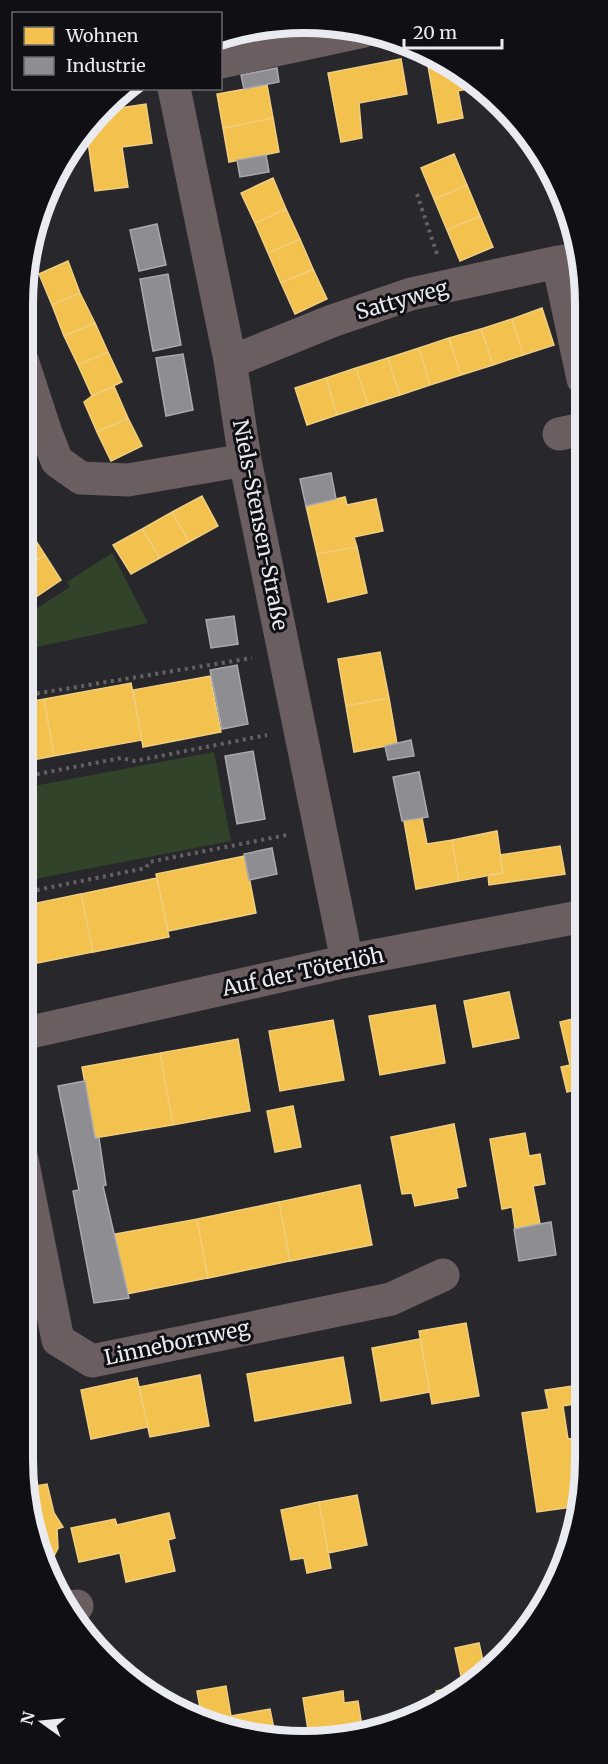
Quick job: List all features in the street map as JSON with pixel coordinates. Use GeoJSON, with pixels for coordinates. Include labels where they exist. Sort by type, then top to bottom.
{"type":"FeatureCollection","features":[{"type":"Feature","properties":{"kind":"street"},"geometry":{"type":"LineString","coordinates":[[222,62],[343,36]]}},
{"type":"Feature","properties":{"kind":"street","name":"Niels-Stensen-Straße"},"geometry":{"type":"LineString","coordinates":[[174,90],[230,360],[245,460],[348,961]]}},
{"type":"Feature","properties":{"kind":"street"},"geometry":{"type":"LineString","coordinates":[[569,260],[575,311]]}},
{"type":"Feature","properties":{"kind":"street","name":"Sattyweg"},"geometry":{"type":"LineString","coordinates":[[230,360],[411,294],[569,260]]}},
{"type":"Feature","properties":{"kind":"street"},"geometry":{"type":"LineString","coordinates":[[33,393],[57,460],[81,478],[128,480],[245,460]]}},
{"type":"Feature","properties":{"kind":"street","name":"Auf der Töterlöh"},"geometry":{"type":"LineString","coordinates":[[33,1032],[348,961],[575,918]]}},
{"type":"Feature","properties":{"kind":"street","name":"Linnebornweg"},"geometry":{"type":"LineString","coordinates":[[33,1214],[58,1340],[92,1361],[391,1299],[443,1275]]}},
{"type":"Feature","properties":{"kind":"path"},"geometry":{"type":"LineString","coordinates":[[417,194],[448,286]]}},
{"type":"Feature","properties":{"kind":"path"},"geometry":{"type":"LineString","coordinates":[[33,694],[285,652]]}},
{"type":"Feature","properties":{"kind":"path"},"geometry":{"type":"LineString","coordinates":[[33,775],[121,758],[135,761],[300,729]]}},
{"type":"Feature","properties":{"kind":"path"},"geometry":{"type":"LineString","coordinates":[[33,891],[146,868],[149,862],[320,828]]}},
{"type":"Feature","properties":{"kind":"green space"},"geometry":{"type":"Polygon","coordinates":[[[112,553],[148,623],[33,648],[33,611],[70,587],[67,582],[112,553]]]}},
{"type":"Feature","properties":{"kind":"green space"},"geometry":{"type":"Polygon","coordinates":[[[214,752],[231,841],[35,879],[33,786],[214,752]]]}},
{"type":"Feature","properties":{"kind":"building: Wohnen"},"geometry":{"type":"Polygon","coordinates":[[[401,59],[407,94],[359,103],[362,138],[341,142],[328,73],[401,59]]]}},
{"type":"Feature","properties":{"kind":"building: Wohnen"},"geometry":{"type":"Polygon","coordinates":[[[427,63],[469,89],[458,91],[463,118],[438,123],[427,63]]]}},
{"type":"Feature","properties":{"kind":"building: Wohnen"},"geometry":{"type":"Polygon","coordinates":[[[267,85],[273,118],[223,128],[217,94],[267,85]]]}},
{"type":"Feature","properties":{"kind":"building: Wohnen"},"geometry":{"type":"Polygon","coordinates":[[[146,104],[152,143],[122,147],[128,187],[95,191],[88,141],[116,109],[146,104]]]}},
{"type":"Feature","properties":{"kind":"building: Wohnen"},"geometry":{"type":"Polygon","coordinates":[[[273,118],[279,152],[229,162],[223,128],[273,118]]]}},
{"type":"Feature","properties":{"kind":"building: Wohnen"},"geometry":{"type":"Polygon","coordinates":[[[454,154],[467,185],[434,199],[421,168],[454,154]]]}},
{"type":"Feature","properties":{"kind":"building: Wohnen"},"geometry":{"type":"Polygon","coordinates":[[[273,178],[286,209],[255,223],[241,193],[273,178]]]}},
{"type":"Feature","properties":{"kind":"building: Wohnen"},"geometry":{"type":"Polygon","coordinates":[[[467,185],[480,216],[447,230],[434,199],[467,185]]]}},
{"type":"Feature","properties":{"kind":"building: Wohnen"},"geometry":{"type":"Polygon","coordinates":[[[286,209],[300,239],[268,253],[255,223],[286,209]]]}},
{"type":"Feature","properties":{"kind":"building: Wohnen"},"geometry":{"type":"Polygon","coordinates":[[[480,216],[493,247],[460,261],[447,230],[480,216]]]}},
{"type":"Feature","properties":{"kind":"building: Wohnen"},"geometry":{"type":"Polygon","coordinates":[[[300,239],[313,269],[281,283],[268,253],[300,239]]]}},
{"type":"Feature","properties":{"kind":"building: Wohnen"},"geometry":{"type":"Polygon","coordinates":[[[68,261],[80,293],[52,305],[39,274],[68,261]]]}},
{"type":"Feature","properties":{"kind":"building: Wohnen"},"geometry":{"type":"Polygon","coordinates":[[[313,269],[327,299],[295,314],[281,283],[313,269]]]}},
{"type":"Feature","properties":{"kind":"building: Wohnen"},"geometry":{"type":"Polygon","coordinates":[[[80,293],[95,323],[64,336],[52,305],[80,293]]]}},
{"type":"Feature","properties":{"kind":"building: Wohnen"},"geometry":{"type":"Polygon","coordinates":[[[542,308],[554,345],[523,355],[512,319],[542,308]]]}},
{"type":"Feature","properties":{"kind":"building: Wohnen"},"geometry":{"type":"Polygon","coordinates":[[[512,319],[523,355],[493,365],[481,329],[512,319]]]}},
{"type":"Feature","properties":{"kind":"building: Wohnen"},"geometry":{"type":"Polygon","coordinates":[[[95,323],[108,352],[78,365],[64,336],[95,323]]]}},
{"type":"Feature","properties":{"kind":"building: Wohnen"},"geometry":{"type":"Polygon","coordinates":[[[481,329],[493,365],[461,375],[449,338],[481,329]]]}},
{"type":"Feature","properties":{"kind":"building: Wohnen"},"geometry":{"type":"Polygon","coordinates":[[[449,338],[461,375],[430,385],[419,348],[449,338]]]}},
{"type":"Feature","properties":{"kind":"building: Wohnen"},"geometry":{"type":"Polygon","coordinates":[[[419,348],[430,385],[400,395],[388,358],[419,348]]]}},
{"type":"Feature","properties":{"kind":"building: Wohnen"},"geometry":{"type":"Polygon","coordinates":[[[108,352],[122,382],[92,396],[78,365],[108,352]]]}},
{"type":"Feature","properties":{"kind":"building: Wohnen"},"geometry":{"type":"Polygon","coordinates":[[[388,358],[400,395],[368,405],[356,368],[388,358]]]}},
{"type":"Feature","properties":{"kind":"building: Wohnen"},"geometry":{"type":"Polygon","coordinates":[[[356,368],[368,405],[337,415],[326,378],[356,368]]]}},
{"type":"Feature","properties":{"kind":"building: Wohnen"},"geometry":{"type":"Polygon","coordinates":[[[326,378],[337,415],[307,425],[295,388],[326,378]]]}},
{"type":"Feature","properties":{"kind":"building: Wohnen"},"geometry":{"type":"Polygon","coordinates":[[[114,386],[128,418],[97,432],[84,402],[114,386]]]}},
{"type":"Feature","properties":{"kind":"building: Wohnen"},"geometry":{"type":"Polygon","coordinates":[[[128,418],[142,446],[111,461],[97,432],[128,418]]]}},
{"type":"Feature","properties":{"kind":"building: Wohnen"},"geometry":{"type":"Polygon","coordinates":[[[202,496],[218,526],[189,542],[172,512],[202,496]]]}},
{"type":"Feature","properties":{"kind":"building: Wohnen"},"geometry":{"type":"Polygon","coordinates":[[[345,497],[347,505],[376,499],[383,531],[354,537],[357,547],[317,554],[306,506],[345,497]]]}},
{"type":"Feature","properties":{"kind":"building: Wohnen"},"geometry":{"type":"Polygon","coordinates":[[[172,512],[189,542],[160,558],[142,529],[172,512]]]}},
{"type":"Feature","properties":{"kind":"building: Wohnen"},"geometry":{"type":"Polygon","coordinates":[[[142,529],[160,558],[131,574],[113,545],[142,529]]]}},
{"type":"Feature","properties":{"kind":"building: Wohnen"},"geometry":{"type":"Polygon","coordinates":[[[33,536],[45,555],[33,563],[33,536]]]}},
{"type":"Feature","properties":{"kind":"building: Wohnen"},"geometry":{"type":"Polygon","coordinates":[[[357,547],[367,593],[328,602],[317,554],[357,547]]]}},
{"type":"Feature","properties":{"kind":"building: Wohnen"},"geometry":{"type":"Polygon","coordinates":[[[45,555],[61,580],[33,599],[33,563],[45,555]]]}},
{"type":"Feature","properties":{"kind":"building: Wohnen"},"geometry":{"type":"Polygon","coordinates":[[[380,652],[389,698],[346,706],[338,659],[380,652]]]}},
{"type":"Feature","properties":{"kind":"building: Wohnen"},"geometry":{"type":"Polygon","coordinates":[[[210,676],[221,732],[143,747],[133,690],[210,676]]]}},
{"type":"Feature","properties":{"kind":"building: Wohnen"},"geometry":{"type":"Polygon","coordinates":[[[131,683],[142,740],[54,756],[44,699],[131,683]]]}},
{"type":"Feature","properties":{"kind":"building: Wohnen"},"geometry":{"type":"Polygon","coordinates":[[[389,698],[397,744],[354,752],[346,706],[389,698]]]}},
{"type":"Feature","properties":{"kind":"building: Wohnen"},"geometry":{"type":"Polygon","coordinates":[[[44,699],[54,756],[33,760],[33,701],[44,699]]]}},
{"type":"Feature","properties":{"kind":"building: Wohnen"},"geometry":{"type":"Polygon","coordinates":[[[422,818],[427,844],[452,840],[459,881],[416,889],[404,821],[422,818]]]}},
{"type":"Feature","properties":{"kind":"building: Wohnen"},"geometry":{"type":"Polygon","coordinates":[[[497,831],[503,873],[459,881],[452,840],[497,831]]]}},
{"type":"Feature","properties":{"kind":"building: Wohnen"},"geometry":{"type":"Polygon","coordinates":[[[560,846],[565,874],[489,885],[488,875],[503,873],[500,855],[560,846]]]}},
{"type":"Feature","properties":{"kind":"building: Wohnen"},"geometry":{"type":"Polygon","coordinates":[[[245,856],[256,913],[168,931],[156,874],[245,856]]]}},
{"type":"Feature","properties":{"kind":"building: Wohnen"},"geometry":{"type":"Polygon","coordinates":[[[157,878],[169,937],[93,952],[81,894],[157,878]]]}},
{"type":"Feature","properties":{"kind":"building: Wohnen"},"geometry":{"type":"Polygon","coordinates":[[[81,894],[93,952],[33,964],[33,904],[81,894]]]}},
{"type":"Feature","properties":{"kind":"building: Wohnen"},"geometry":{"type":"Polygon","coordinates":[[[509,992],[519,1038],[473,1047],[464,1001],[509,992]]]}},
{"type":"Feature","properties":{"kind":"building: Wohnen"},"geometry":{"type":"Polygon","coordinates":[[[435,1005],[445,1063],[380,1075],[369,1016],[435,1005]]]}},
{"type":"Feature","properties":{"kind":"building: Wohnen"},"geometry":{"type":"Polygon","coordinates":[[[575,1018],[575,1090],[567,1092],[561,1067],[570,1065],[560,1022],[575,1018]]]}},
{"type":"Feature","properties":{"kind":"building: Wohnen"},"geometry":{"type":"Polygon","coordinates":[[[333,1020],[344,1080],[280,1091],[269,1031],[333,1020]]]}},
{"type":"Feature","properties":{"kind":"building: Wohnen"},"geometry":{"type":"Polygon","coordinates":[[[238,1039],[250,1111],[173,1125],[160,1053],[238,1039]]]}},
{"type":"Feature","properties":{"kind":"building: Wohnen"},"geometry":{"type":"Polygon","coordinates":[[[160,1053],[173,1125],[95,1138],[82,1067],[160,1053]]]}},
{"type":"Feature","properties":{"kind":"building: Wohnen"},"geometry":{"type":"Polygon","coordinates":[[[293,1106],[301,1147],[275,1152],[267,1111],[293,1106]]]}},
{"type":"Feature","properties":{"kind":"building: Wohnen"},"geometry":{"type":"Polygon","coordinates":[[[454,1124],[466,1186],[456,1188],[458,1198],[415,1206],[412,1193],[402,1194],[391,1137],[454,1124]]]}},
{"type":"Feature","properties":{"kind":"building: Wohnen"},"geometry":{"type":"Polygon","coordinates":[[[525,1133],[529,1156],[540,1154],[545,1184],[533,1186],[540,1224],[515,1228],[512,1207],[502,1209],[490,1139],[525,1133]]]}},
{"type":"Feature","properties":{"kind":"building: Wohnen"},"geometry":{"type":"Polygon","coordinates":[[[360,1185],[372,1245],[290,1261],[279,1202],[360,1185]]]}},
{"type":"Feature","properties":{"kind":"building: Wohnen"},"geometry":{"type":"Polygon","coordinates":[[[279,1202],[290,1261],[208,1278],[197,1219],[279,1202]]]}},
{"type":"Feature","properties":{"kind":"building: Wohnen"},"geometry":{"type":"Polygon","coordinates":[[[197,1219],[208,1278],[126,1294],[115,1234],[197,1219]]]}},
{"type":"Feature","properties":{"kind":"building: Wohnen"},"geometry":{"type":"Polygon","coordinates":[[[466,1323],[479,1396],[432,1404],[419,1331],[466,1323]]]}},
{"type":"Feature","properties":{"kind":"building: Wohnen"},"geometry":{"type":"Polygon","coordinates":[[[420,1339],[430,1392],[381,1401],[372,1348],[420,1339]]]}},
{"type":"Feature","properties":{"kind":"building: Wohnen"},"geometry":{"type":"Polygon","coordinates":[[[343,1357],[351,1403],[255,1421],[247,1374],[343,1357]]]}},
{"type":"Feature","properties":{"kind":"building: Wohnen"},"geometry":{"type":"Polygon","coordinates":[[[200,1375],[209,1426],[150,1437],[139,1387],[200,1375]]]}},
{"type":"Feature","properties":{"kind":"building: Wohnen"},"geometry":{"type":"Polygon","coordinates":[[[137,1378],[148,1427],[91,1439],[81,1390],[137,1378]]]}},
{"type":"Feature","properties":{"kind":"building: Wohnen"},"geometry":{"type":"Polygon","coordinates":[[[575,1386],[575,1404],[563,1406],[568,1439],[575,1438],[573,1495],[571,1507],[537,1512],[522,1413],[549,1409],[545,1390],[575,1386]]]}},
{"type":"Feature","properties":{"kind":"building: Wohnen"},"geometry":{"type":"Polygon","coordinates":[[[47,1484],[54,1513],[63,1527],[57,1529],[58,1548],[52,1558],[42,1530],[34,1486],[47,1484]]]}},
{"type":"Feature","properties":{"kind":"building: Wohnen"},"geometry":{"type":"Polygon","coordinates":[[[357,1495],[367,1545],[328,1553],[319,1502],[357,1495]]]}},
{"type":"Feature","properties":{"kind":"building: Wohnen"},"geometry":{"type":"Polygon","coordinates":[[[319,1502],[331,1568],[307,1573],[304,1558],[291,1560],[281,1510],[319,1502]]]}},
{"type":"Feature","properties":{"kind":"building: Wohnen"},"geometry":{"type":"Polygon","coordinates":[[[169,1513],[175,1538],[168,1540],[175,1571],[126,1582],[120,1553],[79,1562],[71,1528],[115,1519],[117,1525],[169,1513]]]}},
{"type":"Feature","properties":{"kind":"building: Wohnen"},"geometry":{"type":"Polygon","coordinates":[[[479,1643],[484,1663],[462,1680],[455,1648],[479,1643]]]}},
{"type":"Feature","properties":{"kind":"building: Wohnen"},"geometry":{"type":"Polygon","coordinates":[[[226,1686],[231,1716],[270,1709],[274,1729],[234,1722],[200,1710],[197,1691],[226,1686]]]}},
{"type":"Feature","properties":{"kind":"building: Wohnen"},"geometry":{"type":"Polygon","coordinates":[[[451,1688],[437,1696],[436,1691],[451,1688]]]}},
{"type":"Feature","properties":{"kind":"building: Wohnen"},"geometry":{"type":"Polygon","coordinates":[[[343,1691],[344,1703],[358,1701],[362,1725],[308,1731],[303,1698],[343,1691]]]}},
{"type":"Feature","properties":{"kind":"building: Industrie"},"geometry":{"type":"Polygon","coordinates":[[[277,68],[279,82],[244,89],[241,75],[277,68]]]}},
{"type":"Feature","properties":{"kind":"building: Industrie"},"geometry":{"type":"Polygon","coordinates":[[[266,155],[269,172],[240,177],[237,160],[266,155]]]}},
{"type":"Feature","properties":{"kind":"building: Industrie"},"geometry":{"type":"Polygon","coordinates":[[[157,224],[166,265],[139,271],[130,230],[157,224]]]}},
{"type":"Feature","properties":{"kind":"building: Industrie"},"geometry":{"type":"Polygon","coordinates":[[[168,274],[181,345],[153,351],[140,279],[168,274]]]}},
{"type":"Feature","properties":{"kind":"building: Industrie"},"geometry":{"type":"Polygon","coordinates":[[[183,354],[193,410],[166,416],[156,358],[183,354]]]}},
{"type":"Feature","properties":{"kind":"building: Industrie"},"geometry":{"type":"Polygon","coordinates":[[[331,473],[336,499],[306,506],[300,479],[331,473]]]}},
{"type":"Feature","properties":{"kind":"building: Industrie"},"geometry":{"type":"Polygon","coordinates":[[[234,616],[238,644],[211,648],[206,620],[234,616]]]}},
{"type":"Feature","properties":{"kind":"building: Industrie"},"geometry":{"type":"Polygon","coordinates":[[[237,665],[248,724],[222,729],[210,670],[237,665]]]}},
{"type":"Feature","properties":{"kind":"building: Industrie"},"geometry":{"type":"Polygon","coordinates":[[[411,740],[414,756],[388,760],[385,746],[411,740]]]}},
{"type":"Feature","properties":{"kind":"building: Industrie"},"geometry":{"type":"Polygon","coordinates":[[[253,751],[265,819],[237,824],[225,756],[253,751]]]}},
{"type":"Feature","properties":{"kind":"building: Industrie"},"geometry":{"type":"Polygon","coordinates":[[[419,772],[428,817],[402,821],[393,777],[419,772]]]}},
{"type":"Feature","properties":{"kind":"building: Industrie"},"geometry":{"type":"Polygon","coordinates":[[[272,848],[277,874],[249,880],[244,854],[272,848]]]}},
{"type":"Feature","properties":{"kind":"building: Industrie"},"geometry":{"type":"Polygon","coordinates":[[[85,1081],[95,1138],[99,1138],[106,1185],[103,1186],[129,1298],[94,1303],[73,1191],[79,1190],[58,1086],[85,1081]]]}},
{"type":"Feature","properties":{"kind":"building: Industrie"},"geometry":{"type":"Polygon","coordinates":[[[551,1222],[556,1255],[519,1261],[514,1229],[551,1222]]]}}]}
